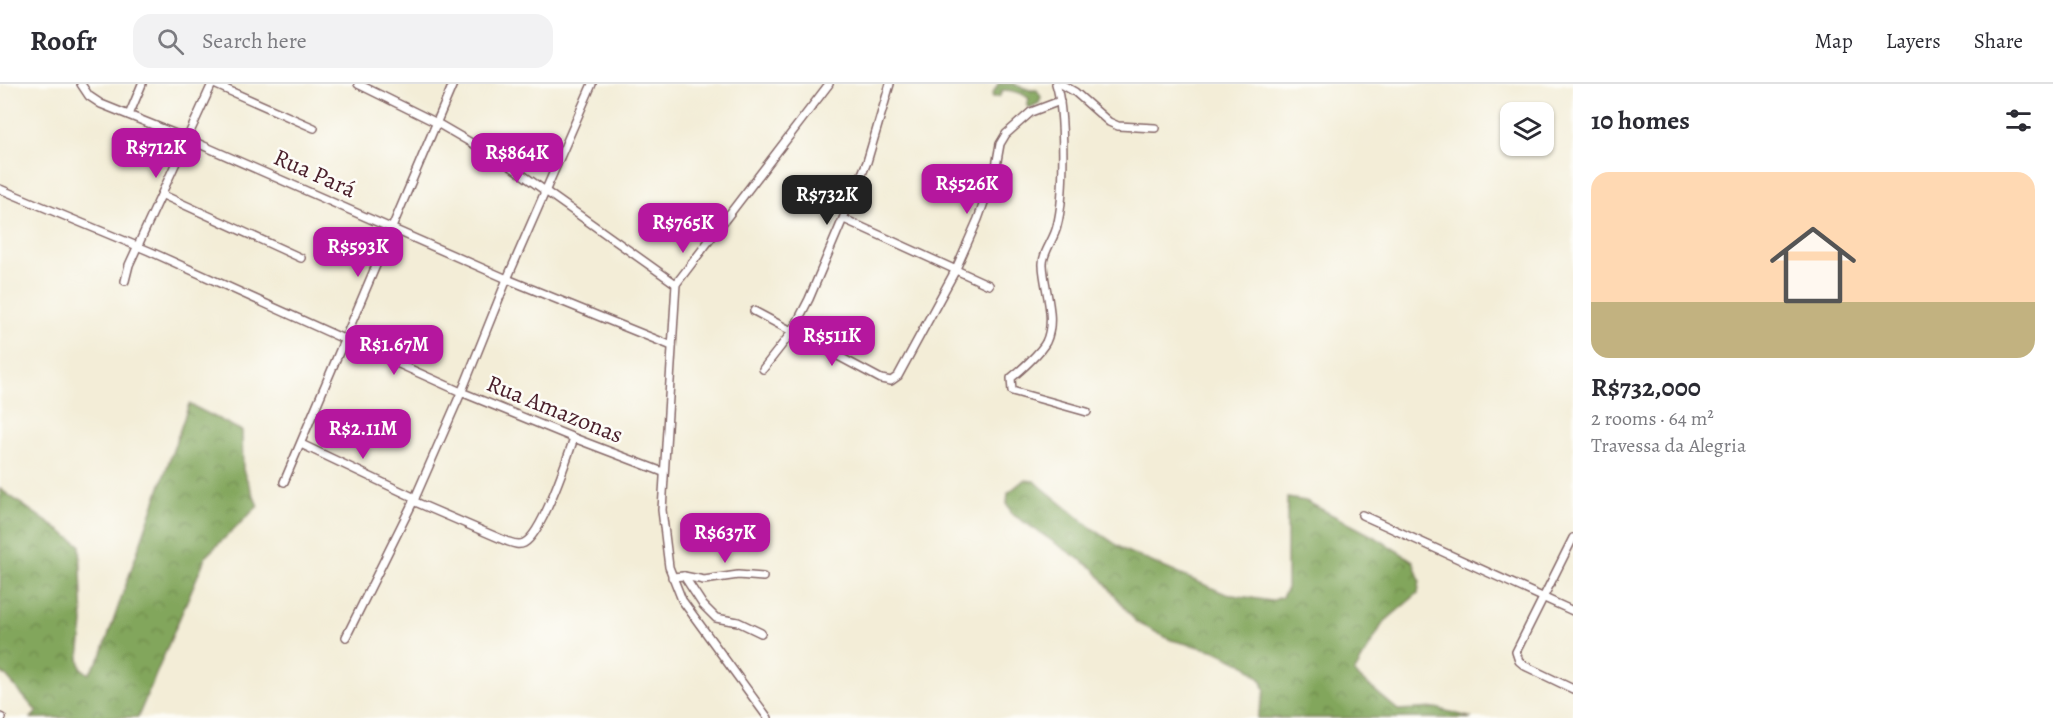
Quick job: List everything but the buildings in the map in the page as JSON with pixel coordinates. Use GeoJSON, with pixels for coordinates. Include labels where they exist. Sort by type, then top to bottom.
{"type":"FeatureCollection","features":[{"type":"Feature","properties":{"kind":"street","name":"Rua Pará"},"geometry":{"type":"LineString","coordinates":[[81,84],[94,101],[188,139],[507,279],[672,346]]}},
{"type":"Feature","properties":{"kind":"street"},"geometry":{"type":"LineString","coordinates":[[129,115],[142,84]]}},
{"type":"Feature","properties":{"kind":"street"},"geometry":{"type":"LineString","coordinates":[[124,282],[129,265],[213,84],[314,128]]}},
{"type":"Feature","properties":{"kind":"street"},"geometry":{"type":"LineString","coordinates":[[358,84],[438,123],[506,163],[676,284]]}},
{"type":"Feature","properties":{"kind":"street"},"geometry":{"type":"LineString","coordinates":[[285,482],[453,84]]}},
{"type":"Feature","properties":{"kind":"street"},"geometry":{"type":"LineString","coordinates":[[346,637],[414,500],[592,84]]}},
{"type":"Feature","properties":{"kind":"street"},"geometry":{"type":"LineString","coordinates":[[768,718],[688,610],[672,577],[665,549],[663,471],[676,284],[829,84]]}},
{"type":"Feature","properties":{"kind":"street"},"geometry":{"type":"LineString","coordinates":[[763,369],[792,332],[809,299],[867,162],[890,84]]}},
{"type":"Feature","properties":{"kind":"street"},"geometry":{"type":"LineString","coordinates":[[1056,84],[1060,101],[1060,210],[1057,228],[1042,262],[1050,314],[1049,332],[1046,344],[1011,378],[1011,389],[1028,397],[1087,412]]}},
{"type":"Feature","properties":{"kind":"street"},"geometry":{"type":"LineString","coordinates":[[1061,84],[1075,92],[1109,122],[1118,126],[1155,128]]}},
{"type":"Feature","properties":{"kind":"street"},"geometry":{"type":"LineString","coordinates":[[754,311],[888,381],[898,376],[955,271],[978,219],[995,172],[1000,144],[1006,134],[1031,112],[1060,101]]}},
{"type":"Feature","properties":{"kind":"street","name":"Rua Amazonas"},"geometry":{"type":"LineString","coordinates":[[0,189],[139,247],[461,392],[663,471]]}},
{"type":"Feature","properties":{"kind":"street"},"geometry":{"type":"LineString","coordinates":[[163,195],[301,258]]}},
{"type":"Feature","properties":{"kind":"street"},"geometry":{"type":"LineString","coordinates":[[843,219],[988,285]]}},
{"type":"Feature","properties":{"kind":"street"},"geometry":{"type":"LineString","coordinates":[[301,444],[414,500],[506,541],[519,544],[531,538],[547,509],[574,438]]}},
{"type":"Feature","properties":{"kind":"street"},"geometry":{"type":"LineString","coordinates":[[1362,515],[1573,611]]}},
{"type":"Feature","properties":{"kind":"street"},"geometry":{"type":"LineString","coordinates":[[1573,538],[1516,649],[1519,661],[1526,666],[1573,689]]}},
{"type":"Feature","properties":{"kind":"street"},"geometry":{"type":"LineString","coordinates":[[672,577],[684,576],[704,580],[738,575],[763,577]]}},
{"type":"Feature","properties":{"kind":"street"},"geometry":{"type":"LineString","coordinates":[[684,576],[703,606],[716,618],[738,622],[760,633]]}},
{"type":"Feature","properties":{"kind":"green space"},"geometry":{"type":"Polygon","coordinates":[[[998,84],[1013,84],[1037,90],[1041,97],[1039,103],[1029,108],[1027,97],[1003,90],[999,97],[993,97],[998,84]]]}},
{"type":"Feature","properties":{"kind":"green space"},"geometry":{"type":"Polygon","coordinates":[[[189,404],[242,431],[243,470],[258,506],[206,556],[138,717],[31,718],[37,712],[0,672],[0,489],[80,545],[83,624],[79,658],[81,668],[89,674],[101,656],[189,404]]]}},
{"type":"Feature","properties":{"kind":"green space"},"geometry":{"type":"Polygon","coordinates":[[[1024,480],[1034,481],[1089,526],[1126,551],[1226,594],[1271,601],[1282,597],[1287,588],[1287,498],[1306,501],[1380,540],[1413,561],[1420,581],[1418,593],[1383,623],[1354,673],[1398,710],[1436,708],[1472,718],[1257,718],[1265,691],[1262,681],[1247,666],[1216,651],[1171,640],[1136,622],[1094,569],[1012,514],[1007,504],[1008,493],[1024,480]]]}}]}
